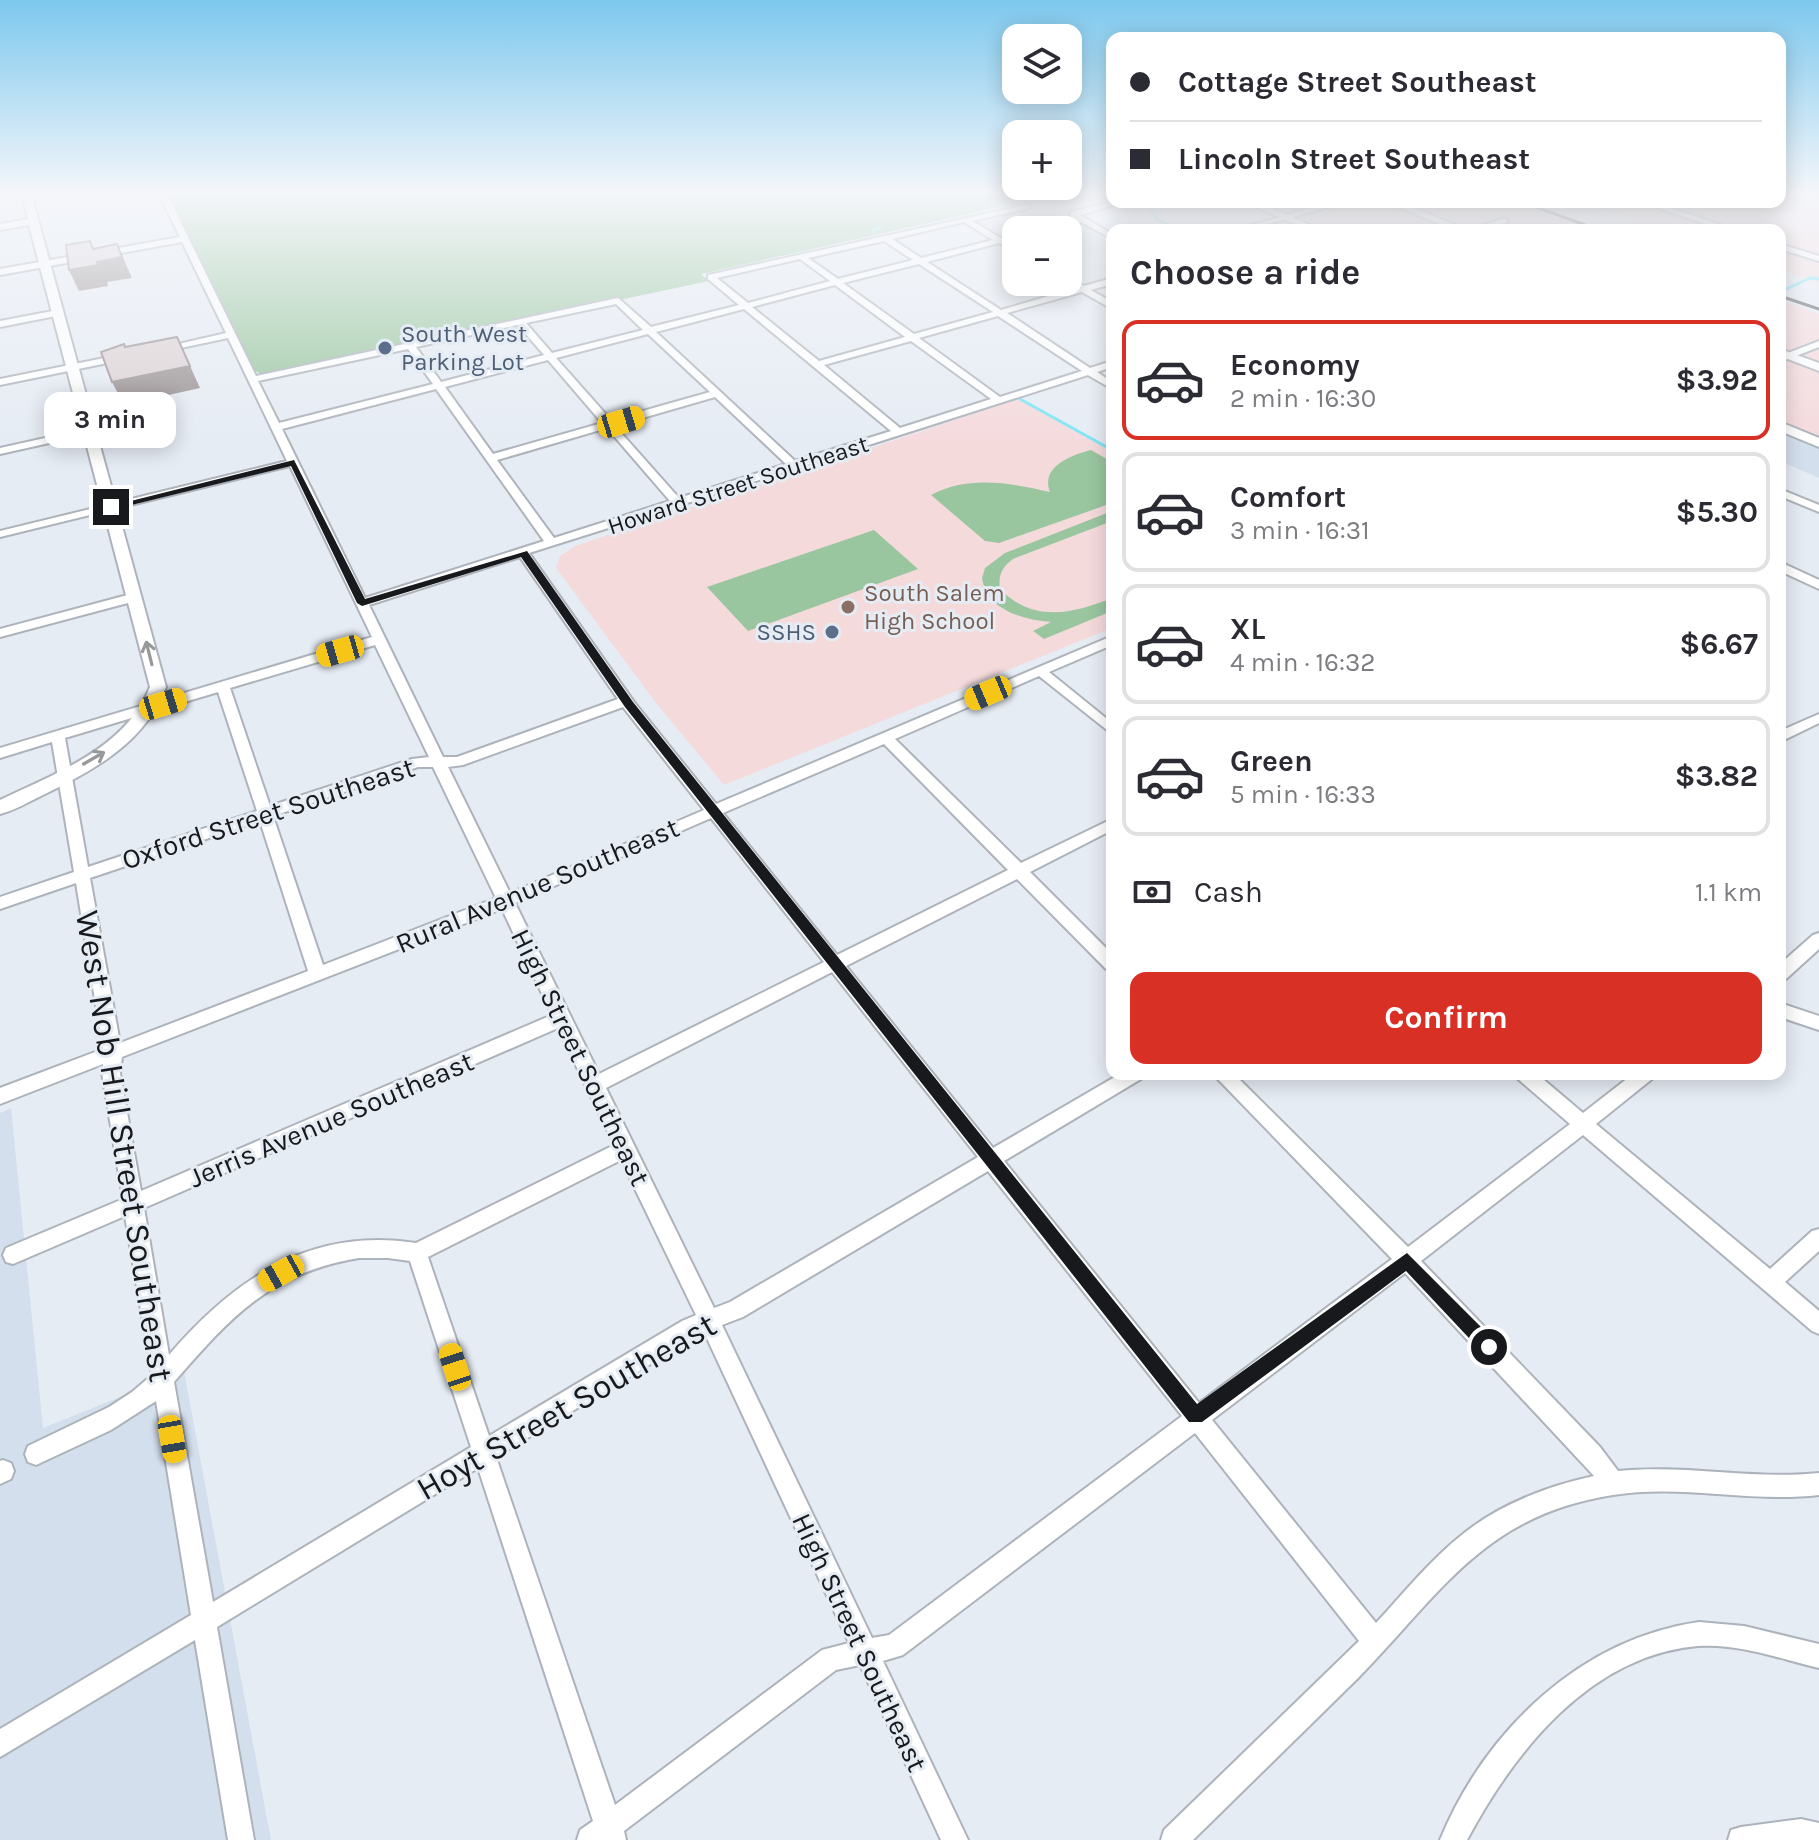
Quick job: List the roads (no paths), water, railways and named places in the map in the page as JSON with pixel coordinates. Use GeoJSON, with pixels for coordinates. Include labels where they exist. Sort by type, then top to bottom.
{"type":"FeatureCollection","features":[{"type":"Feature","properties":{"kind":"main road"},"geometry":{"type":"LineString","coordinates":[[0,808],[64,774],[128,734],[149,708],[158,687],[47,276]]}},
{"type":"Feature","properties":{"kind":"main road"},"geometry":{"type":"LineString","coordinates":[[1786,357],[1819,367]]}},
{"type":"Feature","properties":{"kind":"main road"},"geometry":{"type":"LineString","coordinates":[[1786,429],[1819,443]]}},
{"type":"Feature","properties":{"kind":"street","name":"High Street Southeast"},"geometry":{"type":"LineString","coordinates":[[203,276],[709,1320],[864,1654],[955,1840]]}},
{"type":"Feature","properties":{"kind":"street"},"geometry":{"type":"LineString","coordinates":[[716,276],[711,277],[899,432]]}},
{"type":"Feature","properties":{"kind":"street"},"geometry":{"type":"LineString","coordinates":[[829,276],[998,400]]}},
{"type":"Feature","properties":{"kind":"street"},"geometry":{"type":"LineString","coordinates":[[277,427],[862,276]]}},
{"type":"Feature","properties":{"kind":"street"},"geometry":{"type":"LineString","coordinates":[[944,276],[1106,382]]}},
{"type":"Feature","properties":{"kind":"street"},"geometry":{"type":"LineString","coordinates":[[818,364],[1106,283]]}},
{"type":"Feature","properties":{"kind":"street"},"geometry":{"type":"LineString","coordinates":[[1083,289],[1106,302]]}},
{"type":"Feature","properties":{"kind":"street"},"geometry":{"type":"LineString","coordinates":[[253,379],[618,301],[794,466]]}},
{"type":"Feature","properties":{"kind":"street"},"geometry":{"type":"LineString","coordinates":[[0,324],[58,313]]}},
{"type":"Feature","properties":{"kind":"street"},"geometry":{"type":"LineString","coordinates":[[519,321],[679,505]]}},
{"type":"Feature","properties":{"kind":"street"},"geometry":{"type":"LineString","coordinates":[[152,351],[232,335]]}},
{"type":"Feature","properties":{"kind":"street"},"geometry":{"type":"LineString","coordinates":[[1786,355],[1819,344]]}},
{"type":"Feature","properties":{"kind":"street"},"geometry":{"type":"LineString","coordinates":[[410,345],[552,544]]}},
{"type":"Feature","properties":{"kind":"street"},"geometry":{"type":"LineString","coordinates":[[0,382],[131,355]]}},
{"type":"Feature","properties":{"kind":"street","name":"Howard Street Southeast"},"geometry":{"type":"LineString","coordinates":[[362,603],[679,505],[1106,366]]}},
{"type":"Feature","properties":{"kind":"street"},"geometry":{"type":"LineString","coordinates":[[492,458],[717,393]]}},
{"type":"Feature","properties":{"kind":"street"},"geometry":{"type":"LineString","coordinates":[[0,451],[90,431]]}},
{"type":"Feature","properties":{"kind":"street"},"geometry":{"type":"LineString","coordinates":[[0,534],[294,462]]}},
{"type":"Feature","properties":{"kind":"street"},"geometry":{"type":"LineString","coordinates":[[1786,495],[1819,509]]}},
{"type":"Feature","properties":{"kind":"street"},"geometry":{"type":"LineString","coordinates":[[523,553],[626,701],[1375,1642]]}},
{"type":"Feature","properties":{"kind":"street"},"geometry":{"type":"LineString","coordinates":[[1786,569],[1819,585]]}},
{"type":"Feature","properties":{"kind":"street"},"geometry":{"type":"LineString","coordinates":[[0,633],[135,597]]}},
{"type":"Feature","properties":{"kind":"street"},"geometry":{"type":"LineString","coordinates":[[0,753],[380,639]]}},
{"type":"Feature","properties":{"kind":"street","name":"Rural Avenue Southeast"},"geometry":{"type":"LineString","coordinates":[[0,1096],[113,1055],[506,900],[1106,643]]}},
{"type":"Feature","properties":{"kind":"street"},"geometry":{"type":"LineString","coordinates":[[1040,671],[1106,725]]}},
{"type":"Feature","properties":{"kind":"street"},"geometry":{"type":"LineString","coordinates":[[223,686],[318,975]]}},
{"type":"Feature","properties":{"kind":"street","name":"Oxford Street Southeast"},"geometry":{"type":"LineString","coordinates":[[0,903],[422,761],[458,762],[626,701]]}},
{"type":"Feature","properties":{"kind":"street"},"geometry":{"type":"LineString","coordinates":[[1786,734],[1819,718]]}},
{"type":"Feature","properties":{"kind":"street","name":"West Nob Hill Street Southeast"},"geometry":{"type":"LineString","coordinates":[[58,735],[113,1055],[111,1073],[161,1378],[241,1840]]}},
{"type":"Feature","properties":{"kind":"street"},"geometry":{"type":"LineString","coordinates":[[885,737],[1106,958]]}},
{"type":"Feature","properties":{"kind":"street"},"geometry":{"type":"LineString","coordinates":[[594,1085],[1106,827]]}},
{"type":"Feature","properties":{"kind":"street"},"geometry":{"type":"LineString","coordinates":[[1786,969],[1819,939]]}},
{"type":"Feature","properties":{"kind":"street"},"geometry":{"type":"LineString","coordinates":[[1786,1012],[1819,1023]]}},
{"type":"Feature","properties":{"kind":"street","name":"Jerris Avenue Southeast"},"geometry":{"type":"LineString","coordinates":[[13,1255],[561,1019]]}},
{"type":"Feature","properties":{"kind":"street","name":"Hoyt Street Southeast"},"geometry":{"type":"LineString","coordinates":[[0,1744],[689,1328],[736,1310],[1125,1080]]}},
{"type":"Feature","properties":{"kind":"street"},"geometry":{"type":"LineString","coordinates":[[1228,1080],[1407,1260],[1592,1455],[1613,1483]]}},
{"type":"Feature","properties":{"kind":"street"},"geometry":{"type":"LineString","coordinates":[[1531,1080],[1819,1324]]}},
{"type":"Feature","properties":{"kind":"street"},"geometry":{"type":"LineString","coordinates":[[417,1253],[484,1451],[604,1835],[831,1659],[894,1646],[1195,1416],[1585,1125],[1639,1080]]}},
{"type":"Feature","properties":{"kind":"street"},"geometry":{"type":"LineString","coordinates":[[36,1454],[140,1400],[233,1304],[291,1268],[347,1250],[383,1247],[417,1253],[624,1149]]}},
{"type":"Feature","properties":{"kind":"street"},"geometry":{"type":"LineString","coordinates":[[1770,1282],[1819,1238]]}},
{"type":"Feature","properties":{"kind":"street"},"geometry":{"type":"LineString","coordinates":[[1174,1840],[1375,1642],[1452,1560],[1490,1529],[1556,1498],[1613,1483],[1684,1478],[1776,1488],[1819,1484]]}},
{"type":"Feature","properties":{"kind":"street"},"geometry":{"type":"LineString","coordinates":[[1453,1840],[1495,1766],[1518,1737],[1568,1692],[1610,1663],[1641,1648],[1701,1633],[1819,1656]]}},
{"type":"Feature","properties":{"kind":"street"},"geometry":{"type":"LineString","coordinates":[[1741,1840],[1801,1832],[1819,1836]]}},
{"type":"Feature","properties":{"kind":"waterway"},"geometry":{"type":"LineString","coordinates":[[1786,289],[1810,278],[1819,279]]}},
{"type":"Feature","properties":{"kind":"waterway"},"geometry":{"type":"LineString","coordinates":[[1020,399],[1106,447]]}},
{"type":"Feature","properties":{"kind":"railway"},"geometry":{"type":"LineString","coordinates":[[1786,298],[1819,309]]}},
{"type":"Feature","properties":{"kind":"place","name":"South West Parking Lot"},"geometry":{"type":"Point","coordinates":[385,348]}},
{"type":"Feature","properties":{"kind":"place","name":"South Salem High School"},"geometry":{"type":"Point","coordinates":[848,607]}},
{"type":"Feature","properties":{"kind":"place","name":"SSHS"},"geometry":{"type":"Point","coordinates":[832,632]}}]}
